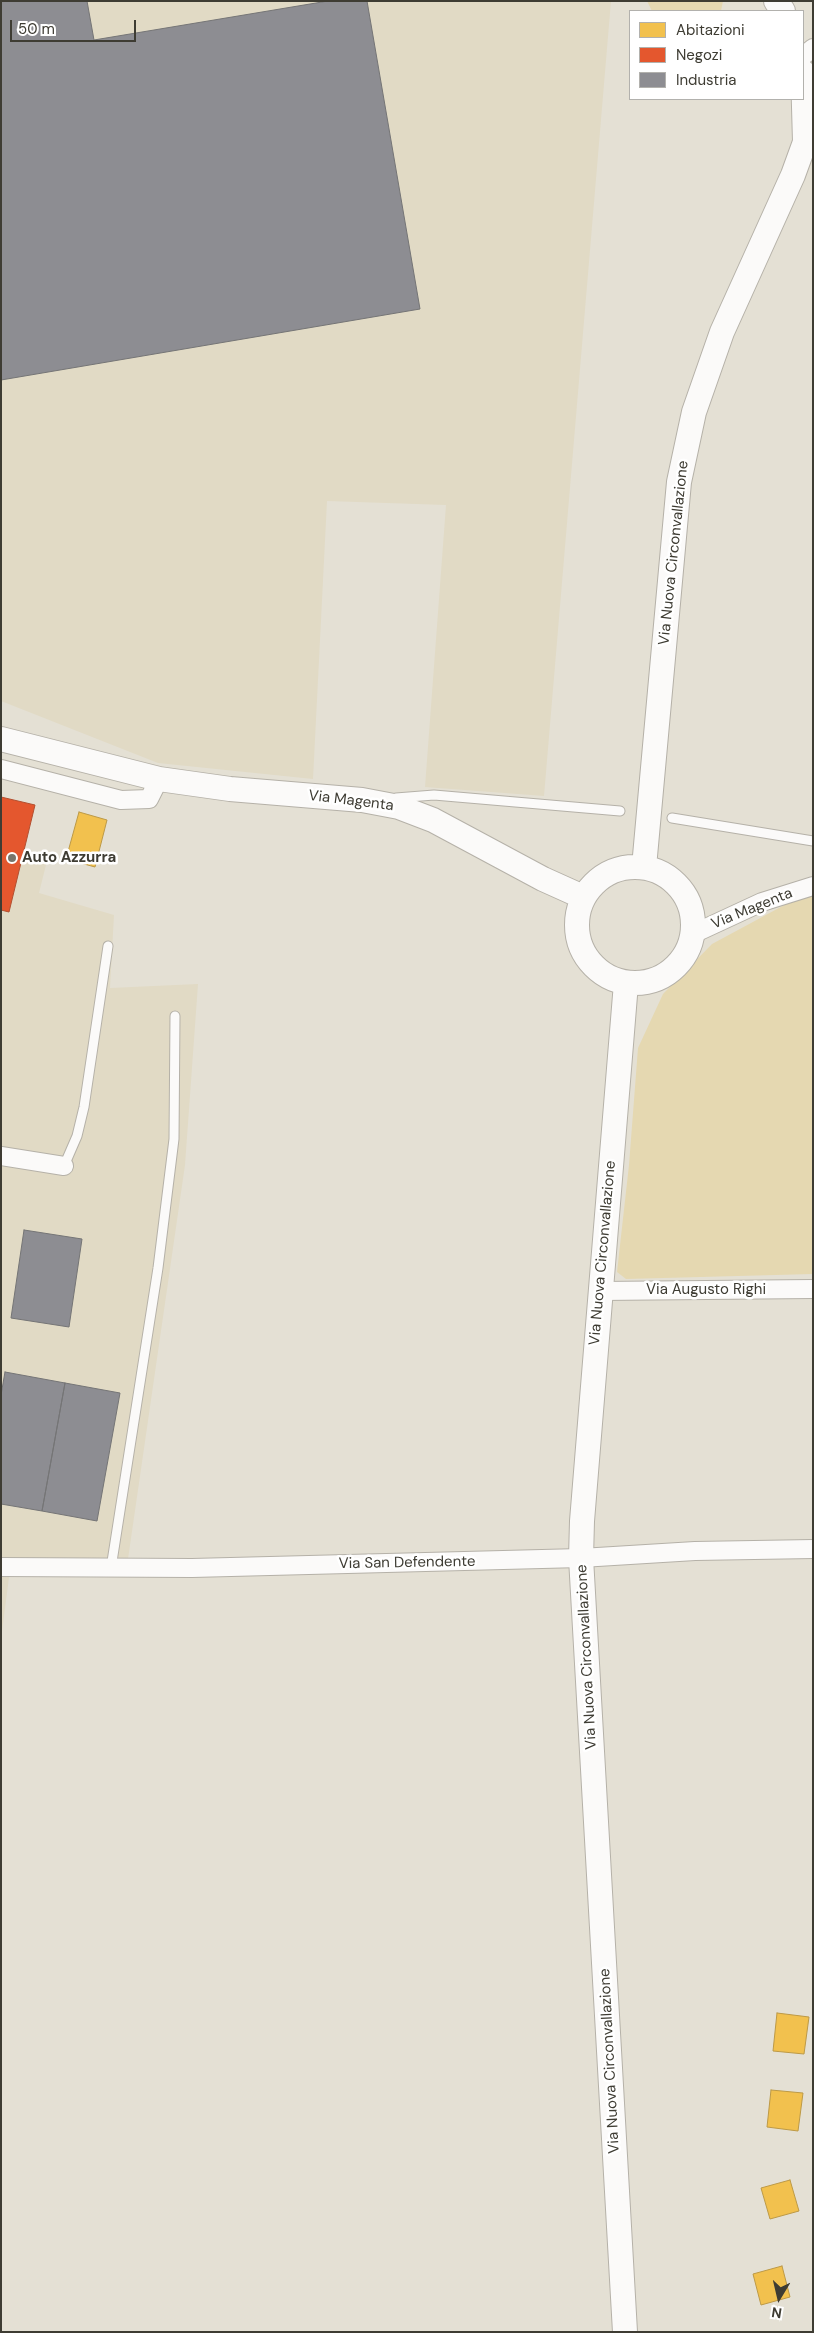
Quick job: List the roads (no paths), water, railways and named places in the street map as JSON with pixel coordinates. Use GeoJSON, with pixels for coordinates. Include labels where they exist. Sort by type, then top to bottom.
{"type":"FeatureCollection","features":[{"type":"Feature","properties":{"kind":"street"},"geometry":{"type":"LineString","coordinates":[[804,83],[809,137]]}},
{"type":"Feature","properties":{"kind":"street","name":"Via Nuova Circonvallazione"},"geometry":{"type":"LineString","coordinates":[[644,867],[678,482],[694,412],[722,332],[809,137]]}},
{"type":"Feature","properties":{"kind":"street","name":"Via Magenta"},"geometry":{"type":"LineString","coordinates":[[1,739],[159,779],[230,790],[362,800],[399,807],[432,820],[543,879],[583,897]]}},
{"type":"Feature","properties":{"kind":"street"},"geometry":{"type":"LineString","coordinates":[[1,769],[121,800],[149,799],[159,779]]}},
{"type":"Feature","properties":{"kind":"street"},"geometry":{"type":"LineString","coordinates":[[626,867],[644,867],[662,873],[676,883],[687,898],[693,916],[693,934],[687,952],[676,966],[662,977],[644,983],[626,983],[608,977],[601,972],[593,966],[582,951],[576,933],[577,915],[583,897],[594,882],[609,872],[626,867]]}},
{"type":"Feature","properties":{"kind":"street","name":"Via Magenta"},"geometry":{"type":"LineString","coordinates":[[693,934],[762,902],[813,886]]}},
{"type":"Feature","properties":{"kind":"street","name":"Via Nuova Circonvallazione"},"geometry":{"type":"LineString","coordinates":[[625,2332],[581,1558],[582,1521],[600,1291],[626,983]]}},
{"type":"Feature","properties":{"kind":"street"},"geometry":{"type":"LineString","coordinates":[[1,1156],[64,1166]]}},
{"type":"Feature","properties":{"kind":"street","name":"Via Augusto Righi"},"geometry":{"type":"LineString","coordinates":[[600,1291],[813,1289]]}},
{"type":"Feature","properties":{"kind":"street","name":"Via San Defendente"},"geometry":{"type":"LineString","coordinates":[[1,1568],[192,1568],[581,1558],[695,1551],[813,1549]]}},
{"type":"Feature","properties":{"kind":"lane"},"geometry":{"type":"LineString","coordinates":[[362,800],[434,795],[620,811]]}},
{"type":"Feature","properties":{"kind":"lane"},"geometry":{"type":"LineString","coordinates":[[672,818],[813,841]]}},
{"type":"Feature","properties":{"kind":"lane"},"geometry":{"type":"LineString","coordinates":[[64,1166],[77,1136],[84,1107],[108,946]]}},
{"type":"Feature","properties":{"kind":"lane"},"geometry":{"type":"LineString","coordinates":[[111,1568],[158,1268],[174,1139],[176,1016]]}},
{"type":"Feature","properties":{"kind":"place","name":"Auto Azzurra"},"geometry":{"type":"Point","coordinates":[12,858]}}]}
